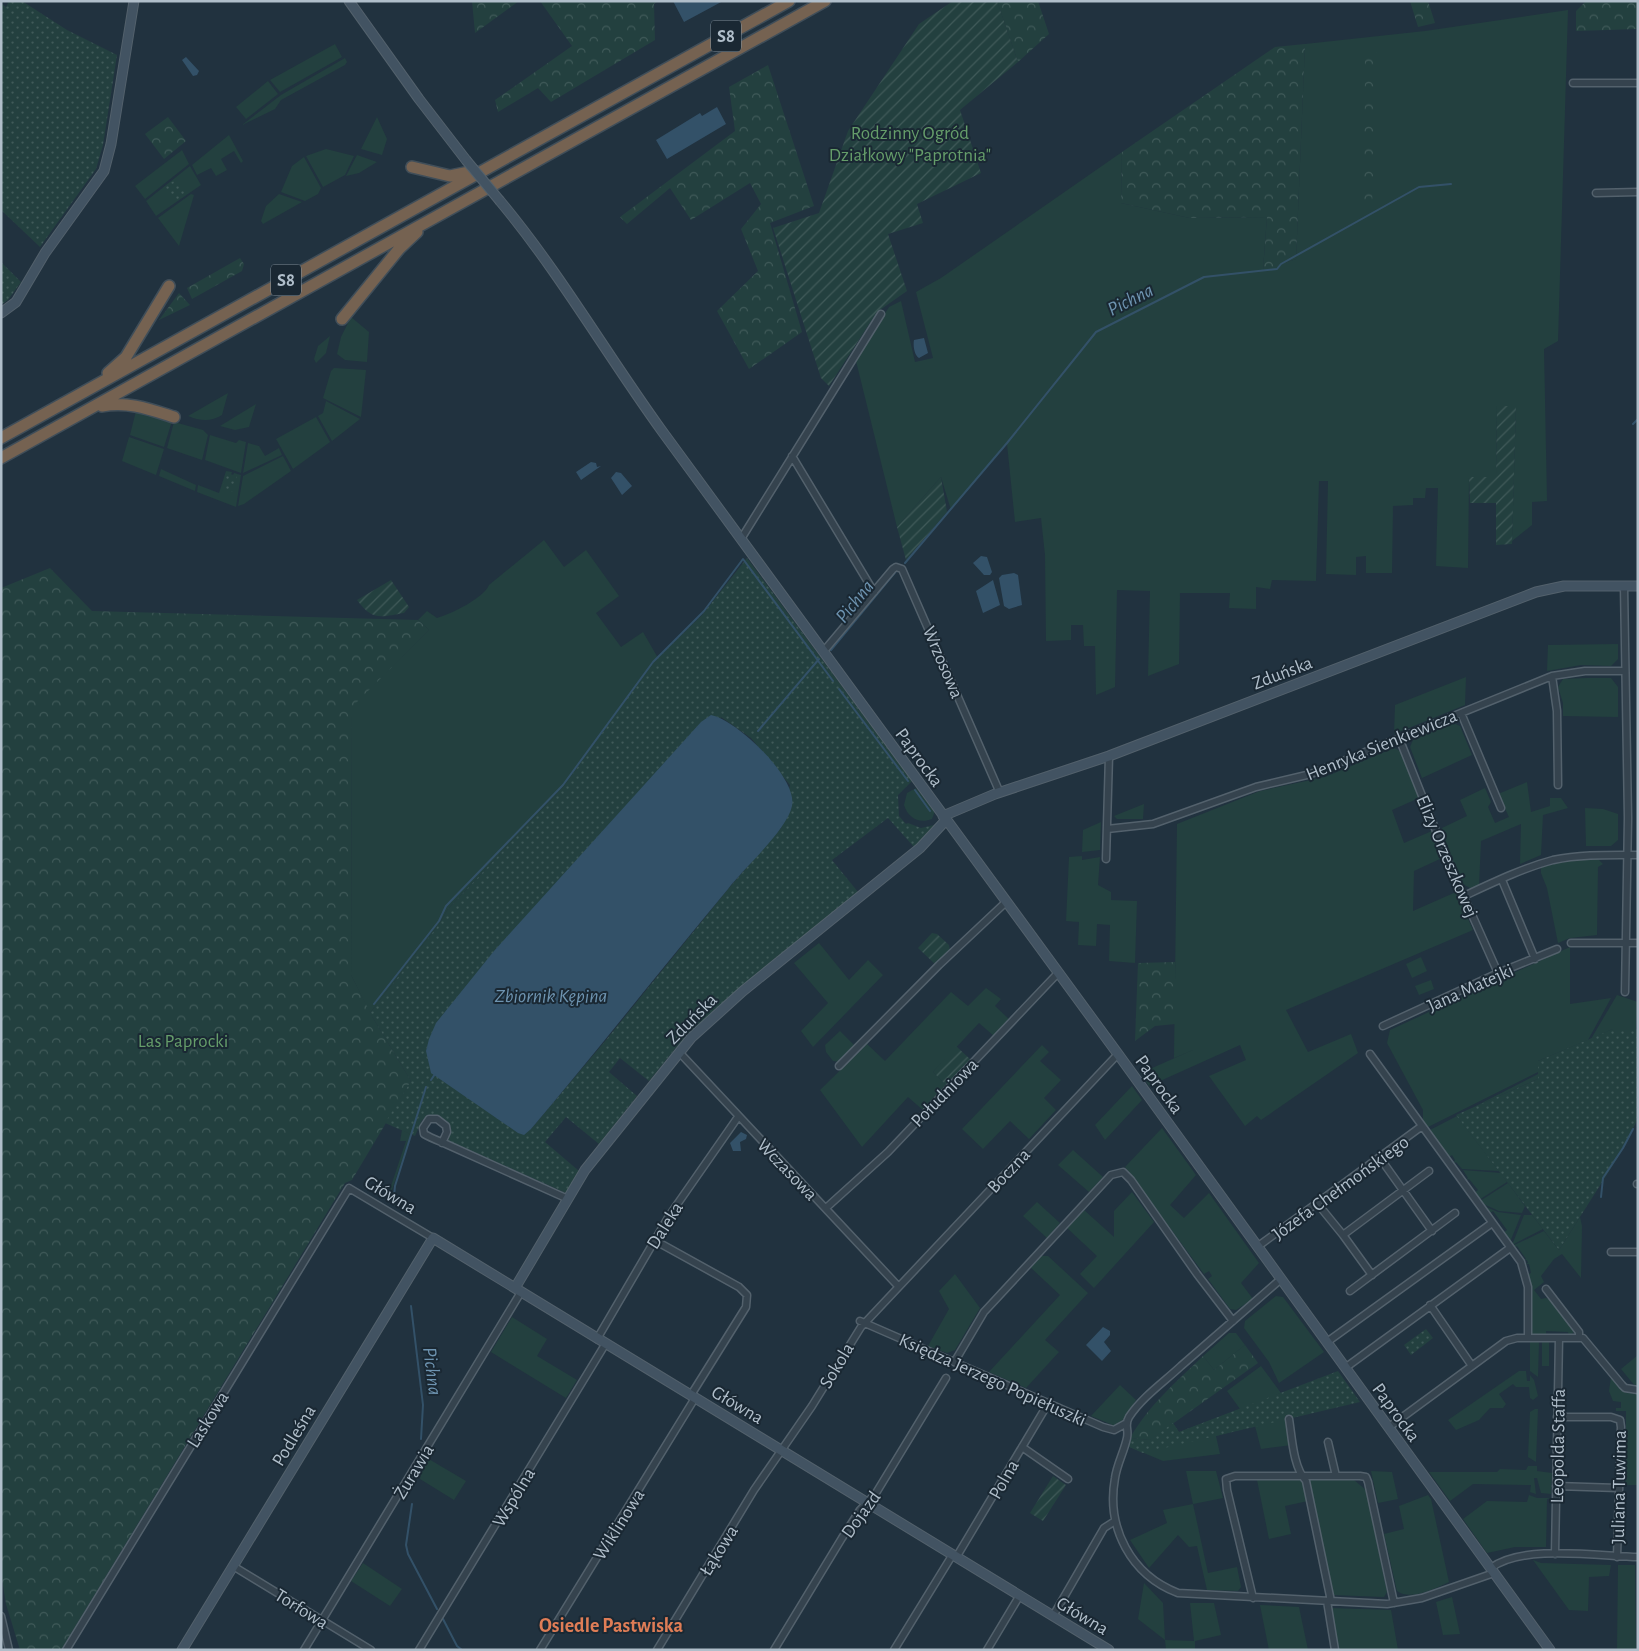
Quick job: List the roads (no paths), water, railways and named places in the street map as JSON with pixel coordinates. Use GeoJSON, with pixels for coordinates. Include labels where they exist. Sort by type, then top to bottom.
{"type":"FeatureCollection","features":[{"type":"Feature","properties":{"kind":"highway","name":"S8"},"geometry":{"type":"LineString","coordinates":[[1,438],[789,1]]}},
{"type":"Feature","properties":{"kind":"highway","name":"S8"},"geometry":{"type":"LineString","coordinates":[[1,458],[825,1]]}},
{"type":"Feature","properties":{"kind":"highway"},"geometry":{"type":"LineString","coordinates":[[412,167],[450,176],[493,166]]}},
{"type":"Feature","properties":{"kind":"highway"},"geometry":{"type":"LineString","coordinates":[[342,319],[399,249],[433,218]]}},
{"type":"Feature","properties":{"kind":"highway"},"geometry":{"type":"LineString","coordinates":[[79,396],[126,357],[169,286]]}},
{"type":"Feature","properties":{"kind":"highway"},"geometry":{"type":"LineString","coordinates":[[92,408],[114,404],[132,405],[174,417]]}},
{"type":"Feature","properties":{"kind":"street"},"geometry":{"type":"LineString","coordinates":[[1,313],[16,302],[45,253],[104,171],[111,144],[134,1]]}},
{"type":"Feature","properties":{"kind":"street","name":"Paprocka"},"geometry":{"type":"LineString","coordinates":[[349,1],[419,99],[466,160],[535,243],[628,383],[1550,1650]]}},
{"type":"Feature","properties":{"kind":"street"},"geometry":{"type":"LineString","coordinates":[[1573,83],[1638,83]]}},
{"type":"Feature","properties":{"kind":"street"},"geometry":{"type":"LineString","coordinates":[[1596,193],[1638,192]]}},
{"type":"Feature","properties":{"kind":"street"},"geometry":{"type":"LineString","coordinates":[[741,539],[881,314]]}},
{"type":"Feature","properties":{"kind":"street"},"geometry":{"type":"LineString","coordinates":[[792,456],[874,592]]}},
{"type":"Feature","properties":{"kind":"street","name":"Wrzosowa"},"geometry":{"type":"LineString","coordinates":[[824,652],[896,567],[905,572],[1000,793]]}},
{"type":"Feature","properties":{"kind":"street","name":"Zduńska"},"geometry":{"type":"LineString","coordinates":[[518,1290],[585,1170],[679,1052],[743,991],[920,848],[944,818],[1000,793],[1109,756],[1536,592],[1564,586],[1638,586]]}},
{"type":"Feature","properties":{"kind":"street"},"geometry":{"type":"LineString","coordinates":[[1624,586],[1628,855],[1625,992]]}},
{"type":"Feature","properties":{"kind":"street","name":"Henryka Sienkiewicza"},"geometry":{"type":"LineString","coordinates":[[1107,829],[1153,824],[1256,787],[1311,774],[1552,676],[1585,671],[1625,671]]}},
{"type":"Feature","properties":{"kind":"street"},"geometry":{"type":"LineString","coordinates":[[1552,676],[1557,711],[1558,785]]}},
{"type":"Feature","properties":{"kind":"street"},"geometry":{"type":"LineString","coordinates":[[1461,713],[1501,808]]}},
{"type":"Feature","properties":{"kind":"street","name":"Elizy Orzeszkowej"},"geometry":{"type":"LineString","coordinates":[[1399,738],[1498,973]]}},
{"type":"Feature","properties":{"kind":"street"},"geometry":{"type":"LineString","coordinates":[[1106,859],[1109,756]]}},
{"type":"Feature","properties":{"kind":"street"},"geometry":{"type":"LineString","coordinates":[[1464,896],[1553,860],[1571,857],[1638,855]]}},
{"type":"Feature","properties":{"kind":"street"},"geometry":{"type":"LineString","coordinates":[[1502,880],[1534,958]]}},
{"type":"Feature","properties":{"kind":"street"},"geometry":{"type":"LineString","coordinates":[[839,1066],[1006,902]]}},
{"type":"Feature","properties":{"kind":"street"},"geometry":{"type":"LineString","coordinates":[[1571,943],[1638,943]]}},
{"type":"Feature","properties":{"kind":"street","name":"Jana Matejki"},"geometry":{"type":"LineString","coordinates":[[1383,1026],[1498,973],[1557,949]]}},
{"type":"Feature","properties":{"kind":"street","name":"Południowa"},"geometry":{"type":"LineString","coordinates":[[826,1208],[884,1156],[1058,973]]}},
{"type":"Feature","properties":{"kind":"street","name":"Wczasowa"},"geometry":{"type":"LineString","coordinates":[[679,1052],[898,1286]]}},
{"type":"Feature","properties":{"kind":"street","name":"Boczna"},"geometry":{"type":"LineString","coordinates":[[898,1286],[1118,1054]]}},
{"type":"Feature","properties":{"kind":"street","name":"Józefa Chełmońskiego"},"geometry":{"type":"LineString","coordinates":[[1370,1054],[1521,1262],[1528,1287],[1528,1337]]}},
{"type":"Feature","properties":{"kind":"street","name":"Daleka"},"geometry":{"type":"LineString","coordinates":[[602,1341],[654,1240],[738,1117]]}},
{"type":"Feature","properties":{"kind":"street","name":"Józefa Chełmońskiego"},"geometry":{"type":"LineString","coordinates":[[1257,1247],[1422,1126]]}},
{"type":"Feature","properties":{"kind":"street"},"geometry":{"type":"LineString","coordinates":[[442,1143],[568,1198]]}},
{"type":"Feature","properties":{"kind":"street"},"geometry":{"type":"LineString","coordinates":[[1380,1158],[1432,1230]]}},
{"type":"Feature","properties":{"kind":"street"},"geometry":{"type":"LineString","coordinates":[[955,1361],[984,1312],[1110,1175],[1119,1172],[1123,1172],[1131,1180],[1197,1274],[1233,1321]]}},
{"type":"Feature","properties":{"kind":"street"},"geometry":{"type":"LineString","coordinates":[[1343,1235],[1429,1172]]}},
{"type":"Feature","properties":{"kind":"street","name":"Główna"},"geometry":{"type":"LineString","coordinates":[[349,1188],[1109,1650]]}},
{"type":"Feature","properties":{"kind":"street","name":"Laskowa"},"geometry":{"type":"LineString","coordinates":[[66,1650],[349,1188]]}},
{"type":"Feature","properties":{"kind":"street"},"geometry":{"type":"LineString","coordinates":[[1317,1203],[1372,1275]]}},
{"type":"Feature","properties":{"kind":"street"},"geometry":{"type":"LineString","coordinates":[[1350,1291],[1455,1213]]}},
{"type":"Feature","properties":{"kind":"street"},"geometry":{"type":"LineString","coordinates":[[1327,1342],[1492,1223]]}},
{"type":"Feature","properties":{"kind":"street","name":"Podleśna"},"geometry":{"type":"LineString","coordinates":[[182,1650],[433,1238]]}},
{"type":"Feature","properties":{"kind":"street","name":"Wiklinowa"},"geometry":{"type":"LineString","coordinates":[[540,1650],[746,1307],[747,1295],[739,1287],[654,1240]]}},
{"type":"Feature","properties":{"kind":"street"},"geometry":{"type":"LineString","coordinates":[[1346,1368],[1510,1248]]}},
{"type":"Feature","properties":{"kind":"street"},"geometry":{"type":"LineString","coordinates":[[1611,1252],[1638,1252]]}},
{"type":"Feature","properties":{"kind":"street"},"geometry":{"type":"LineString","coordinates":[[1281,1279],[1152,1392],[1135,1409],[1125,1424],[1127,1438],[1118,1460],[1114,1480],[1114,1521],[1137,1565],[1159,1586],[1178,1593],[1192,1595],[1394,1603],[1422,1598],[1492,1570],[1501,1561],[1517,1555],[1555,1554],[1638,1557]]}},
{"type":"Feature","properties":{"kind":"street","name":"Sokola"},"geometry":{"type":"LineString","coordinates":[[781,1450],[862,1322],[898,1286]]}},
{"type":"Feature","properties":{"kind":"street"},"geometry":{"type":"LineString","coordinates":[[1546,1289],[1579,1332],[1579,1338]]}},
{"type":"Feature","properties":{"kind":"street","name":"Żurawia"},"geometry":{"type":"LineString","coordinates":[[304,1650],[518,1290]]}},
{"type":"Feature","properties":{"kind":"street"},"geometry":{"type":"LineString","coordinates":[[1430,1305],[1472,1366]]}},
{"type":"Feature","properties":{"kind":"street","name":"Księdza Jerzego Popiełuszki"},"geometry":{"type":"LineString","coordinates":[[862,1322],[1103,1427],[1114,1430],[1125,1424]]}},
{"type":"Feature","properties":{"kind":"street"},"geometry":{"type":"LineString","coordinates":[[1389,1427],[1506,1341],[1528,1337],[1579,1338],[1585,1340],[1622,1385],[1626,1388],[1638,1390]]}},
{"type":"Feature","properties":{"kind":"street","name":"Leopolda Staffa"},"geometry":{"type":"LineString","coordinates":[[1555,1554],[1559,1338]]}},
{"type":"Feature","properties":{"kind":"street","name":"Wspólna"},"geometry":{"type":"LineString","coordinates":[[419,1650],[602,1341]]}},
{"type":"Feature","properties":{"kind":"street","name":"Dojazd"},"geometry":{"type":"LineString","coordinates":[[774,1650],[842,1538],[867,1502],[876,1493],[946,1378]]}},
{"type":"Feature","properties":{"kind":"street","name":"Polna"},"geometry":{"type":"LineString","coordinates":[[894,1650],[1049,1402]]}},
{"type":"Feature","properties":{"kind":"street","name":"Juliana Tuwima"},"geometry":{"type":"LineString","coordinates":[[1557,1417],[1611,1417],[1620,1420],[1617,1557]]}},
{"type":"Feature","properties":{"kind":"street"},"geometry":{"type":"LineString","coordinates":[[1288,1419],[1302,1476],[1306,1480],[1329,1601],[1335,1650]]}},
{"type":"Feature","properties":{"kind":"street"},"geometry":{"type":"LineString","coordinates":[[1328,1442],[1336,1476]]}},
{"type":"Feature","properties":{"kind":"street"},"geometry":{"type":"LineString","coordinates":[[1022,1447],[1068,1479]]}},
{"type":"Feature","properties":{"kind":"street","name":"Łąkowa"},"geometry":{"type":"LineString","coordinates":[[657,1650],[781,1450]]}},
{"type":"Feature","properties":{"kind":"street"},"geometry":{"type":"LineString","coordinates":[[1253,1598],[1226,1479],[1234,1476],[1366,1477],[1394,1603]]}},
{"type":"Feature","properties":{"kind":"street"},"geometry":{"type":"LineString","coordinates":[[1556,1486],[1618,1488]]}},
{"type":"Feature","properties":{"kind":"street"},"geometry":{"type":"LineString","coordinates":[[1053,1616],[1104,1528],[1114,1521]]}},
{"type":"Feature","properties":{"kind":"street","name":"Torfowa"},"geometry":{"type":"LineString","coordinates":[[233,1566],[371,1650]]}},
{"type":"Feature","properties":{"kind":"street"},"geometry":{"type":"LineString","coordinates":[[987,1650],[1020,1595]]}},
{"type":"Feature","properties":{"kind":"street"},"geometry":{"type":"LineString","coordinates":[[1,1616],[9,1650]]}},
{"type":"Feature","properties":{"kind":"water"},"geometry":{"type":"Polygon","coordinates":[[[673,1],[723,1],[684,22],[673,1]]]}},
{"type":"Feature","properties":{"kind":"water"},"geometry":{"type":"Polygon","coordinates":[[[186,57],[199,71],[197,75],[193,76],[182,60],[186,57]]]}},
{"type":"Feature","properties":{"kind":"water"},"geometry":{"type":"Polygon","coordinates":[[[717,107],[726,124],[667,159],[656,140],[700,113],[702,116],[717,107]]]}},
{"type":"Feature","properties":{"kind":"water"},"geometry":{"type":"Polygon","coordinates":[[[924,338],[928,353],[919,358],[915,352],[914,340],[924,338]]]}},
{"type":"Feature","properties":{"kind":"water"},"geometry":{"type":"Polygon","coordinates":[[[591,462],[596,463],[597,467],[601,466],[581,480],[576,472],[591,462]]]}},
{"type":"Feature","properties":{"kind":"water"},"geometry":{"type":"Polygon","coordinates":[[[616,472],[621,473],[632,486],[622,495],[611,478],[616,472]]]}},
{"type":"Feature","properties":{"kind":"water"},"geometry":{"type":"Polygon","coordinates":[[[981,556],[987,557],[992,572],[990,575],[984,575],[973,563],[981,556]]]}},
{"type":"Feature","properties":{"kind":"water"},"geometry":{"type":"Polygon","coordinates":[[[1014,573],[1018,575],[1022,605],[1009,609],[1004,606],[999,578],[1002,575],[1014,573]]]}},
{"type":"Feature","properties":{"kind":"water"},"geometry":{"type":"Polygon","coordinates":[[[993,580],[1000,605],[983,613],[976,591],[993,580]]]}},
{"type":"Feature","properties":{"kind":"water","name":"Zbiornik Kępina"},"geometry":{"type":"Polygon","coordinates":[[[711,715],[735,727],[764,752],[776,766],[786,781],[791,794],[792,806],[788,816],[774,837],[735,880],[531,1129],[524,1135],[518,1133],[431,1073],[426,1051],[436,1023],[494,951],[701,722],[711,715]]]}},
{"type":"Feature","properties":{"kind":"water"},"geometry":{"type":"Polygon","coordinates":[[[741,1132],[747,1135],[746,1139],[740,1142],[741,1151],[733,1151],[730,1143],[741,1132]]]}},
{"type":"Feature","properties":{"kind":"water"},"geometry":{"type":"Polygon","coordinates":[[[1103,1327],[1110,1331],[1110,1335],[1104,1342],[1111,1351],[1102,1361],[1086,1345],[1103,1327]]]}},
{"type":"Feature","properties":{"kind":"waterway","name":"Pichna"},"geometry":{"type":"LineString","coordinates":[[905,563],[1007,443],[1096,332],[1204,277],[1277,269],[1281,264],[1419,187],[1451,184]]}},
{"type":"Feature","properties":{"kind":"waterway"},"geometry":{"type":"LineString","coordinates":[[1633,424],[1638,419]]}},
{"type":"Feature","properties":{"kind":"waterway"},"geometry":{"type":"LineString","coordinates":[[374,1004],[439,921],[446,906],[563,785],[653,662],[704,611],[743,559],[833,681]]}},
{"type":"Feature","properties":{"kind":"waterway","name":"Pichna"},"geometry":{"type":"LineString","coordinates":[[831,650],[897,570]]}},
{"type":"Feature","properties":{"kind":"waterway"},"geometry":{"type":"LineString","coordinates":[[758,731],[819,659]]}},
{"type":"Feature","properties":{"kind":"waterway"},"geometry":{"type":"LineString","coordinates":[[839,689],[908,781]]}},
{"type":"Feature","properties":{"kind":"waterway"},"geometry":{"type":"LineString","coordinates":[[915,790],[930,811]]}},
{"type":"Feature","properties":{"kind":"waterway","name":"Pichna"},"geometry":{"type":"LineString","coordinates":[[431,1080],[435,1074]]}},
{"type":"Feature","properties":{"kind":"waterway","name":"Pichna"},"geometry":{"type":"LineString","coordinates":[[394,1196],[395,1186],[426,1087]]}},
{"type":"Feature","properties":{"kind":"waterway"},"geometry":{"type":"LineString","coordinates":[[1601,1197],[1603,1178],[1633,1129]]}},
{"type":"Feature","properties":{"kind":"waterway","name":"Pichna"},"geometry":{"type":"LineString","coordinates":[[411,1306],[423,1405],[421,1439]]}},
{"type":"Feature","properties":{"kind":"waterway","name":"Pichna"},"geometry":{"type":"LineString","coordinates":[[412,1504],[406,1545],[408,1554],[437,1609]]}},
{"type":"Feature","properties":{"kind":"waterway","name":"Pichna"},"geometry":{"type":"LineString","coordinates":[[443,1619],[457,1646],[462,1650]]}},
{"type":"Feature","properties":{"kind":"district","name":"Osiedle Pastwiska"},"geometry":{"type":"Point","coordinates":[611,1625]}},
{"type":"Feature","properties":{"kind":"park label","name":"Rodzinny Ogród Działkowy \"Paprotnia\""},"geometry":{"type":"Point","coordinates":[910,143]}},
{"type":"Feature","properties":{"kind":"park label","name":"Las Paprocki"},"geometry":{"type":"Point","coordinates":[183,1040]}}]}
